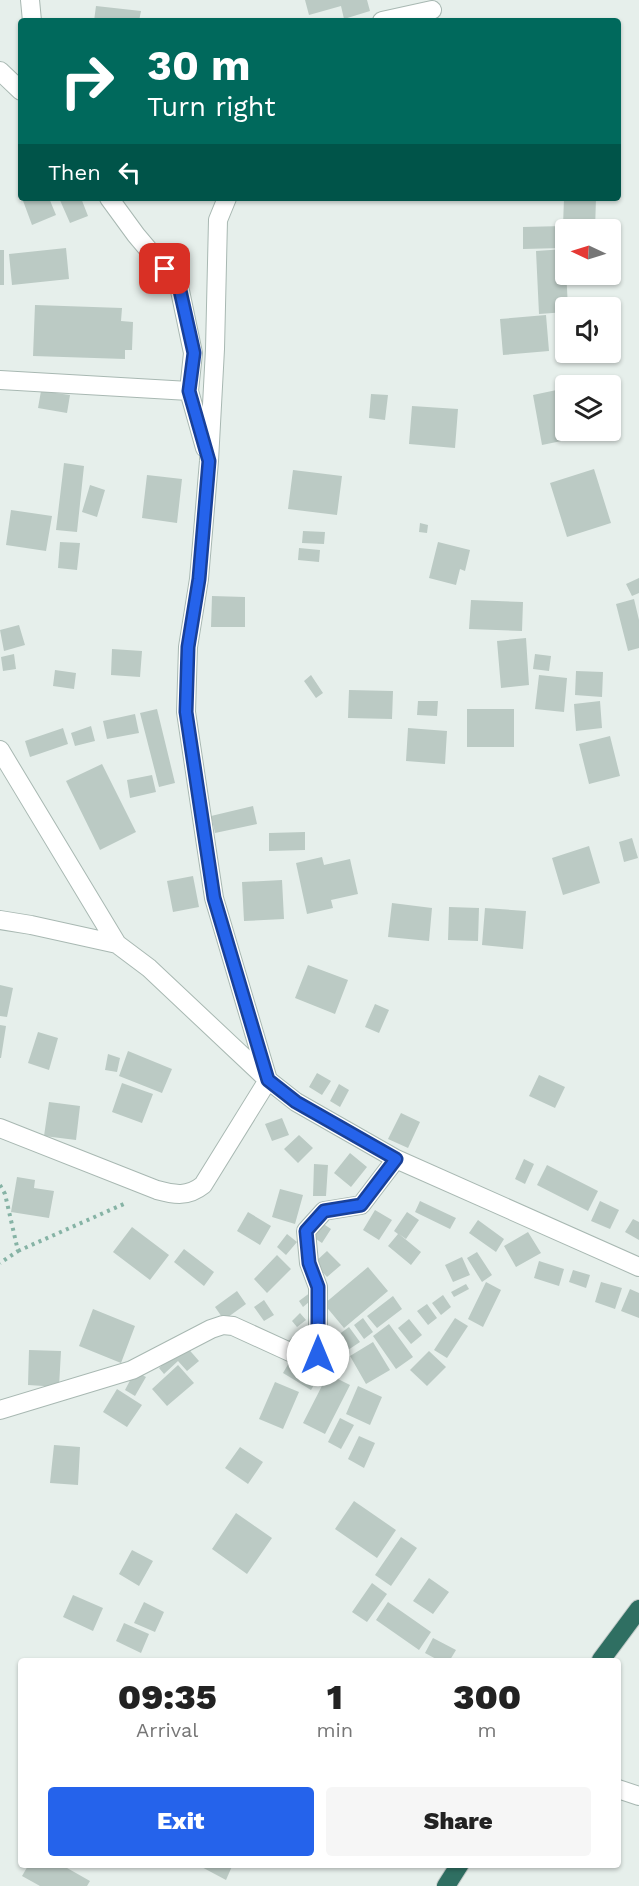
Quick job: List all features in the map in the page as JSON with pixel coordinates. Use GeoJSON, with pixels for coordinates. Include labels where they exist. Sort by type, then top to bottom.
{"type":"FeatureCollection","features":[{"type":"Feature","properties":{"kind":"highway"},"geometry":{"type":"LineString","coordinates":[[602,1658],[639,1609]]}},
{"type":"Feature","properties":{"kind":"highway"},"geometry":{"type":"LineString","coordinates":[[446,1886],[457,1868]]}},
{"type":"Feature","properties":{"kind":"street"},"geometry":{"type":"LineString","coordinates":[[30,0],[32,18]]}},
{"type":"Feature","properties":{"kind":"street"},"geometry":{"type":"LineString","coordinates":[[396,18],[432,10]]}},
{"type":"Feature","properties":{"kind":"street"},"geometry":{"type":"LineString","coordinates":[[0,71],[18,88]]}},
{"type":"Feature","properties":{"kind":"street"},"geometry":{"type":"LineString","coordinates":[[111,201],[136,235],[179,286],[194,353],[189,391],[209,461]]}},
{"type":"Feature","properties":{"kind":"street"},"geometry":{"type":"LineString","coordinates":[[0,1128],[157,1190],[184,1195],[194,1192],[203,1185],[268,1080],[214,898],[186,712],[188,647],[199,579],[209,461],[215,349],[218,220],[226,201]]}},
{"type":"Feature","properties":{"kind":"street"},"geometry":{"type":"LineString","coordinates":[[0,380],[189,391]]}},
{"type":"Feature","properties":{"kind":"street"},"geometry":{"type":"LineString","coordinates":[[0,750],[117,944],[149,968],[268,1080],[296,1102],[396,1159],[639,1267]]}},
{"type":"Feature","properties":{"kind":"street"},"geometry":{"type":"LineString","coordinates":[[0,921],[31,925],[117,944]]}},
{"type":"Feature","properties":{"kind":"street"},"geometry":{"type":"LineString","coordinates":[[0,1410],[132,1370],[223,1325],[233,1326],[303,1358],[316,1359],[318,1355],[318,1287],[309,1263],[306,1231],[324,1211],[361,1205],[396,1159]]}},
{"type":"Feature","properties":{"kind":"street"},"geometry":{"type":"LineString","coordinates":[[621,1790],[639,1796]]}},
{"type":"Feature","properties":{"kind":"path"},"geometry":{"type":"LineString","coordinates":[[0,1185],[5,1194],[18,1251]]}},
{"type":"Feature","properties":{"kind":"path"},"geometry":{"type":"LineString","coordinates":[[0,1263],[18,1251],[157,1190]]}},
{"type":"Feature","properties":{"kind":"building"},"geometry":{"type":"Polygon","coordinates":[[[305,0],[367,0],[370,11],[344,18],[341,6],[309,15],[305,0]]]}},
{"type":"Feature","properties":{"kind":"building"},"geometry":{"type":"Polygon","coordinates":[[[96,6],[141,11],[140,18],[94,18],[96,6]]]}},
{"type":"Feature","properties":{"kind":"building"},"geometry":{"type":"Polygon","coordinates":[[[23,201],[50,201],[56,215],[32,225],[23,201]]]}},
{"type":"Feature","properties":{"kind":"building"},"geometry":{"type":"Polygon","coordinates":[[[60,201],[82,201],[88,216],[70,223],[60,201]]]}},
{"type":"Feature","properties":{"kind":"building"},"geometry":{"type":"Polygon","coordinates":[[[564,201],[596,201],[595,219],[563,219],[564,201]]]}},
{"type":"Feature","properties":{"kind":"building"},"geometry":{"type":"Polygon","coordinates":[[[555,226],[555,248],[523,249],[523,227],[555,226]]]}},
{"type":"Feature","properties":{"kind":"building"},"geometry":{"type":"Polygon","coordinates":[[[66,248],[69,279],[12,285],[9,254],[66,248]]]}},
{"type":"Feature","properties":{"kind":"building"},"geometry":{"type":"Polygon","coordinates":[[[0,250],[4,250],[4,285],[0,285],[0,250]]]}},
{"type":"Feature","properties":{"kind":"building"},"geometry":{"type":"Polygon","coordinates":[[[555,250],[555,285],[567,285],[567,297],[555,297],[555,313],[539,314],[536,251],[555,250]]]}},
{"type":"Feature","properties":{"kind":"building"},"geometry":{"type":"Polygon","coordinates":[[[35,305],[122,308],[121,321],[133,322],[132,350],[125,350],[125,359],[33,356],[35,305]]]}},
{"type":"Feature","properties":{"kind":"building"},"geometry":{"type":"Polygon","coordinates":[[[546,315],[549,351],[503,355],[500,319],[546,315]]]}},
{"type":"Feature","properties":{"kind":"building"},"geometry":{"type":"Polygon","coordinates":[[[555,390],[555,441],[561,441],[542,445],[533,395],[555,390]]]}},
{"type":"Feature","properties":{"kind":"building"},"geometry":{"type":"Polygon","coordinates":[[[41,391],[70,395],[67,413],[38,408],[41,391]]]}},
{"type":"Feature","properties":{"kind":"building"},"geometry":{"type":"Polygon","coordinates":[[[371,394],[388,395],[385,420],[369,418],[371,394]]]}},
{"type":"Feature","properties":{"kind":"building"},"geometry":{"type":"Polygon","coordinates":[[[412,406],[458,409],[455,448],[409,444],[412,406]]]}},
{"type":"Feature","properties":{"kind":"building"},"geometry":{"type":"Polygon","coordinates":[[[64,463],[84,466],[77,532],[56,530],[64,463]]]}},
{"type":"Feature","properties":{"kind":"building"},"geometry":{"type":"Polygon","coordinates":[[[594,469],[611,523],[567,537],[550,483],[594,469]]]}},
{"type":"Feature","properties":{"kind":"building"},"geometry":{"type":"Polygon","coordinates":[[[293,470],[342,476],[337,515],[288,509],[293,470]]]}},
{"type":"Feature","properties":{"kind":"building"},"geometry":{"type":"Polygon","coordinates":[[[147,475],[182,479],[177,523],[142,518],[147,475]]]}},
{"type":"Feature","properties":{"kind":"building"},"geometry":{"type":"Polygon","coordinates":[[[90,485],[105,490],[97,517],[82,512],[90,485]]]}},
{"type":"Feature","properties":{"kind":"building"},"geometry":{"type":"Polygon","coordinates":[[[11,510],[52,516],[46,551],[6,545],[11,510]]]}},
{"type":"Feature","properties":{"kind":"building"},"geometry":{"type":"Polygon","coordinates":[[[420,523],[428,525],[427,533],[419,532],[420,523]]]}},
{"type":"Feature","properties":{"kind":"building"},"geometry":{"type":"Polygon","coordinates":[[[303,531],[325,532],[324,544],[302,543],[303,531]]]}},
{"type":"Feature","properties":{"kind":"building"},"geometry":{"type":"Polygon","coordinates":[[[60,542],[80,543],[77,570],[58,568],[60,542]]]}},
{"type":"Feature","properties":{"kind":"building"},"geometry":{"type":"Polygon","coordinates":[[[438,542],[470,550],[465,571],[460,569],[456,585],[429,578],[438,542]]]}},
{"type":"Feature","properties":{"kind":"building"},"geometry":{"type":"Polygon","coordinates":[[[299,548],[320,550],[319,562],[298,560],[299,548]]]}},
{"type":"Feature","properties":{"kind":"building"},"geometry":{"type":"Polygon","coordinates":[[[639,578],[639,593],[632,596],[626,584],[639,578]]]}},
{"type":"Feature","properties":{"kind":"building"},"geometry":{"type":"Polygon","coordinates":[[[212,596],[245,597],[245,627],[211,627],[212,596]]]}},
{"type":"Feature","properties":{"kind":"building"},"geometry":{"type":"Polygon","coordinates":[[[634,599],[639,620],[639,648],[628,651],[616,604],[634,599]]]}},
{"type":"Feature","properties":{"kind":"building"},"geometry":{"type":"Polygon","coordinates":[[[471,600],[523,602],[522,631],[469,629],[471,600]]]}},
{"type":"Feature","properties":{"kind":"building"},"geometry":{"type":"Polygon","coordinates":[[[19,625],[25,645],[4,651],[0,630],[19,625]]]}},
{"type":"Feature","properties":{"kind":"building"},"geometry":{"type":"Polygon","coordinates":[[[526,638],[529,685],[501,688],[497,641],[526,638]]]}},
{"type":"Feature","properties":{"kind":"building"},"geometry":{"type":"Polygon","coordinates":[[[112,649],[142,651],[140,677],[111,675],[112,649]]]}},
{"type":"Feature","properties":{"kind":"building"},"geometry":{"type":"Polygon","coordinates":[[[14,654],[16,669],[3,671],[1,657],[14,654]]]}},
{"type":"Feature","properties":{"kind":"building"},"geometry":{"type":"Polygon","coordinates":[[[535,654],[551,656],[549,671],[533,669],[535,654]]]}},
{"type":"Feature","properties":{"kind":"building"},"geometry":{"type":"Polygon","coordinates":[[[55,670],[76,673],[74,689],[53,686],[55,670]]]}},
{"type":"Feature","properties":{"kind":"building"},"geometry":{"type":"Polygon","coordinates":[[[576,671],[603,672],[602,697],[575,695],[576,671]]]}},
{"type":"Feature","properties":{"kind":"building"},"geometry":{"type":"Polygon","coordinates":[[[311,675],[323,693],[316,698],[304,681],[311,675]]]}},
{"type":"Feature","properties":{"kind":"building"},"geometry":{"type":"Polygon","coordinates":[[[539,675],[567,678],[564,712],[535,709],[539,675]]]}},
{"type":"Feature","properties":{"kind":"building"},"geometry":{"type":"Polygon","coordinates":[[[349,690],[393,691],[392,719],[348,718],[349,690]]]}},
{"type":"Feature","properties":{"kind":"building"},"geometry":{"type":"Polygon","coordinates":[[[418,701],[438,701],[437,716],[417,715],[418,701]]]}},
{"type":"Feature","properties":{"kind":"building"},"geometry":{"type":"Polygon","coordinates":[[[600,701],[602,728],[576,731],[574,704],[600,701]]]}},
{"type":"Feature","properties":{"kind":"building"},"geometry":{"type":"Polygon","coordinates":[[[157,709],[175,783],[159,787],[140,713],[157,709]]]}},
{"type":"Feature","properties":{"kind":"building"},"geometry":{"type":"Polygon","coordinates":[[[467,709],[514,709],[514,747],[467,747],[467,709]]]}},
{"type":"Feature","properties":{"kind":"building"},"geometry":{"type":"Polygon","coordinates":[[[135,714],[139,733],[107,739],[103,721],[135,714]]]}},
{"type":"Feature","properties":{"kind":"building"},"geometry":{"type":"Polygon","coordinates":[[[91,726],[95,741],[75,746],[71,733],[91,726]]]}},
{"type":"Feature","properties":{"kind":"building"},"geometry":{"type":"Polygon","coordinates":[[[63,728],[68,744],[30,757],[25,741],[63,728]]]}},
{"type":"Feature","properties":{"kind":"building"},"geometry":{"type":"Polygon","coordinates":[[[408,728],[447,731],[445,764],[406,761],[408,728]]]}},
{"type":"Feature","properties":{"kind":"building"},"geometry":{"type":"Polygon","coordinates":[[[610,736],[620,776],[589,784],[579,744],[610,736]]]}},
{"type":"Feature","properties":{"kind":"building"},"geometry":{"type":"Polygon","coordinates":[[[102,764],[136,832],[100,850],[66,781],[102,764]]]}},
{"type":"Feature","properties":{"kind":"building"},"geometry":{"type":"Polygon","coordinates":[[[152,775],[156,792],[130,798],[127,780],[152,775]]]}},
{"type":"Feature","properties":{"kind":"building"},"geometry":{"type":"Polygon","coordinates":[[[253,806],[257,824],[215,833],[211,816],[253,806]]]}},
{"type":"Feature","properties":{"kind":"building"},"geometry":{"type":"Polygon","coordinates":[[[305,832],[305,850],[269,851],[269,833],[305,832]]]}},
{"type":"Feature","properties":{"kind":"building"},"geometry":{"type":"Polygon","coordinates":[[[632,838],[638,858],[624,862],[619,842],[632,838]]]}},
{"type":"Feature","properties":{"kind":"building"},"geometry":{"type":"Polygon","coordinates":[[[589,846],[600,883],[563,895],[552,858],[589,846]]]}},
{"type":"Feature","properties":{"kind":"building"},"geometry":{"type":"Polygon","coordinates":[[[322,857],[324,865],[350,859],[358,894],[331,900],[333,908],[307,914],[296,863],[322,857]]]}},
{"type":"Feature","properties":{"kind":"building"},"geometry":{"type":"Polygon","coordinates":[[[193,876],[199,907],[173,912],[167,881],[193,876]]]}},
{"type":"Feature","properties":{"kind":"building"},"geometry":{"type":"Polygon","coordinates":[[[282,880],[284,919],[244,921],[242,882],[282,880]]]}},
{"type":"Feature","properties":{"kind":"building"},"geometry":{"type":"Polygon","coordinates":[[[392,903],[432,908],[429,941],[388,937],[392,903]]]}},
{"type":"Feature","properties":{"kind":"building"},"geometry":{"type":"Polygon","coordinates":[[[449,907],[479,908],[478,941],[448,940],[449,907]]]}},
{"type":"Feature","properties":{"kind":"building"},"geometry":{"type":"Polygon","coordinates":[[[485,908],[526,911],[523,949],[482,945],[485,908]]]}},
{"type":"Feature","properties":{"kind":"building"},"geometry":{"type":"Polygon","coordinates":[[[308,965],[348,980],[335,1014],[295,998],[308,965]]]}},
{"type":"Feature","properties":{"kind":"building"},"geometry":{"type":"Polygon","coordinates":[[[0,985],[13,988],[7,1017],[0,1016],[0,985]]]}},
{"type":"Feature","properties":{"kind":"building"},"geometry":{"type":"Polygon","coordinates":[[[375,1004],[389,1010],[379,1033],[365,1027],[375,1004]]]}},
{"type":"Feature","properties":{"kind":"building"},"geometry":{"type":"Polygon","coordinates":[[[0,1025],[6,1026],[1,1058],[0,1058],[0,1025]]]}},
{"type":"Feature","properties":{"kind":"building"},"geometry":{"type":"Polygon","coordinates":[[[38,1032],[58,1038],[49,1070],[28,1063],[38,1032]]]}},
{"type":"Feature","properties":{"kind":"building"},"geometry":{"type":"Polygon","coordinates":[[[128,1051],[172,1069],[162,1093],[119,1076],[128,1051]]]}},
{"type":"Feature","properties":{"kind":"building"},"geometry":{"type":"Polygon","coordinates":[[[108,1054],[120,1058],[117,1072],[105,1070],[108,1054]]]}},
{"type":"Feature","properties":{"kind":"building"},"geometry":{"type":"Polygon","coordinates":[[[317,1073],[331,1081],[322,1095],[309,1087],[317,1073]]]}},
{"type":"Feature","properties":{"kind":"building"},"geometry":{"type":"Polygon","coordinates":[[[539,1075],[565,1087],[555,1108],[529,1096],[539,1075]]]}},
{"type":"Feature","properties":{"kind":"building"},"geometry":{"type":"Polygon","coordinates":[[[122,1083],[153,1094],[142,1123],[112,1112],[122,1083]]]}},
{"type":"Feature","properties":{"kind":"building"},"geometry":{"type":"Polygon","coordinates":[[[339,1084],[349,1090],[340,1107],[330,1101],[339,1084]]]}},
{"type":"Feature","properties":{"kind":"building"},"geometry":{"type":"Polygon","coordinates":[[[49,1102],[80,1106],[76,1140],[44,1136],[49,1102]]]}},
{"type":"Feature","properties":{"kind":"building"},"geometry":{"type":"Polygon","coordinates":[[[401,1113],[420,1122],[408,1148],[388,1139],[401,1113]]]}},
{"type":"Feature","properties":{"kind":"building"},"geometry":{"type":"Polygon","coordinates":[[[282,1118],[289,1135],[272,1141],[265,1124],[282,1118]]]}},
{"type":"Feature","properties":{"kind":"building"},"geometry":{"type":"Polygon","coordinates":[[[299,1135],[313,1148],[298,1163],[284,1149],[299,1135]]]}},
{"type":"Feature","properties":{"kind":"building"},"geometry":{"type":"Polygon","coordinates":[[[350,1153],[367,1167],[351,1187],[334,1173],[350,1153]]]}},
{"type":"Feature","properties":{"kind":"building"},"geometry":{"type":"Polygon","coordinates":[[[524,1159],[534,1164],[525,1184],[515,1179],[524,1159]]]}},
{"type":"Feature","properties":{"kind":"building"},"geometry":{"type":"Polygon","coordinates":[[[314,1164],[328,1165],[326,1196],[313,1196],[314,1164]]]}},
{"type":"Feature","properties":{"kind":"building"},"geometry":{"type":"Polygon","coordinates":[[[547,1165],[598,1191],[588,1211],[537,1185],[547,1165]]]}},
{"type":"Feature","properties":{"kind":"building"},"geometry":{"type":"Polygon","coordinates":[[[17,1177],[35,1180],[34,1188],[54,1191],[49,1218],[11,1212],[17,1177]]]}},
{"type":"Feature","properties":{"kind":"building"},"geometry":{"type":"Polygon","coordinates":[[[280,1189],[303,1195],[295,1224],[272,1217],[280,1189]]]}},
{"type":"Feature","properties":{"kind":"building"},"geometry":{"type":"Polygon","coordinates":[[[420,1201],[456,1218],[450,1229],[415,1212],[420,1201]]]}},
{"type":"Feature","properties":{"kind":"building"},"geometry":{"type":"Polygon","coordinates":[[[600,1201],[619,1210],[610,1229],[591,1221],[600,1201]]]}},
{"type":"Feature","properties":{"kind":"building"},"geometry":{"type":"Polygon","coordinates":[[[375,1210],[392,1220],[379,1240],[363,1230],[375,1210]]]}},
{"type":"Feature","properties":{"kind":"building"},"geometry":{"type":"Polygon","coordinates":[[[248,1212],[271,1226],[260,1245],[237,1231],[248,1212]]]}},
{"type":"Feature","properties":{"kind":"building"},"geometry":{"type":"Polygon","coordinates":[[[407,1212],[419,1220],[406,1239],[399,1234],[421,1252],[411,1265],[388,1246],[398,1234],[394,1231],[407,1212]]]}},
{"type":"Feature","properties":{"kind":"building"},"geometry":{"type":"Polygon","coordinates":[[[633,1219],[639,1222],[639,1240],[625,1232],[633,1219]]]}},
{"type":"Feature","properties":{"kind":"building"},"geometry":{"type":"Polygon","coordinates":[[[478,1220],[504,1239],[496,1252],[469,1233],[478,1220]]]}},
{"type":"Feature","properties":{"kind":"building"},"geometry":{"type":"Polygon","coordinates":[[[322,1223],[331,1229],[322,1243],[313,1237],[322,1223]]]}},
{"type":"Feature","properties":{"kind":"building"},"geometry":{"type":"Polygon","coordinates":[[[132,1227],[169,1255],[150,1280],[113,1252],[132,1227]]]}},
{"type":"Feature","properties":{"kind":"building"},"geometry":{"type":"Polygon","coordinates":[[[528,1232],[541,1253],[516,1267],[504,1246],[528,1232]]]}},
{"type":"Feature","properties":{"kind":"building"},"geometry":{"type":"Polygon","coordinates":[[[287,1234],[297,1242],[286,1255],[277,1247],[287,1234]]]}},
{"type":"Feature","properties":{"kind":"building"},"geometry":{"type":"Polygon","coordinates":[[[184,1249],[214,1272],[204,1286],[174,1262],[184,1249]]]}},
{"type":"Feature","properties":{"kind":"building"},"geometry":{"type":"Polygon","coordinates":[[[327,1251],[341,1265],[327,1277],[314,1263],[327,1251]]]}},
{"type":"Feature","properties":{"kind":"building"},"geometry":{"type":"Polygon","coordinates":[[[477,1252],[492,1275],[482,1282],[467,1258],[477,1252]]]}},
{"type":"Feature","properties":{"kind":"building"},"geometry":{"type":"Polygon","coordinates":[[[277,1255],[291,1269],[267,1293],[254,1279],[277,1255]]]}},
{"type":"Feature","properties":{"kind":"building"},"geometry":{"type":"Polygon","coordinates":[[[462,1257],[470,1275],[453,1282],[445,1265],[462,1257]]]}},
{"type":"Feature","properties":{"kind":"building"},"geometry":{"type":"Polygon","coordinates":[[[539,1261],[564,1269],[559,1286],[534,1278],[539,1261]]]}},
{"type":"Feature","properties":{"kind":"building"},"geometry":{"type":"Polygon","coordinates":[[[368,1267],[388,1291],[344,1328],[324,1304],[368,1267]]]}},
{"type":"Feature","properties":{"kind":"building"},"geometry":{"type":"Polygon","coordinates":[[[573,1270],[590,1275],[586,1288],[569,1282],[573,1270]]]}},
{"type":"Feature","properties":{"kind":"building"},"geometry":{"type":"Polygon","coordinates":[[[486,1282],[501,1290],[483,1327],[468,1319],[486,1282]]]}},
{"type":"Feature","properties":{"kind":"building"},"geometry":{"type":"Polygon","coordinates":[[[601,1282],[622,1288],[615,1309],[595,1302],[601,1282]]]}},
{"type":"Feature","properties":{"kind":"building"},"geometry":{"type":"Polygon","coordinates":[[[466,1284],[469,1289],[454,1297],[451,1292],[466,1284]]]}},
{"type":"Feature","properties":{"kind":"building"},"geometry":{"type":"Polygon","coordinates":[[[630,1289],[639,1293],[639,1318],[621,1311],[630,1289]]]}},
{"type":"Feature","properties":{"kind":"building"},"geometry":{"type":"Polygon","coordinates":[[[237,1291],[246,1304],[224,1320],[215,1307],[237,1291]]]}},
{"type":"Feature","properties":{"kind":"building"},"geometry":{"type":"Polygon","coordinates":[[[311,1292],[315,1297],[303,1307],[299,1301],[311,1292]]]}},
{"type":"Feature","properties":{"kind":"building"},"geometry":{"type":"Polygon","coordinates":[[[443,1295],[451,1307],[441,1315],[432,1303],[443,1295]]]}},
{"type":"Feature","properties":{"kind":"building"},"geometry":{"type":"Polygon","coordinates":[[[393,1296],[402,1309],[377,1328],[367,1316],[393,1296]]]}},
{"type":"Feature","properties":{"kind":"building"},"geometry":{"type":"Polygon","coordinates":[[[264,1300],[274,1315],[264,1321],[254,1307],[264,1300]]]}},
{"type":"Feature","properties":{"kind":"building"},"geometry":{"type":"Polygon","coordinates":[[[427,1304],[437,1318],[428,1325],[417,1311],[427,1304]]]}},
{"type":"Feature","properties":{"kind":"building"},"geometry":{"type":"Polygon","coordinates":[[[93,1309],[135,1326],[121,1363],[79,1346],[93,1309]]]}},
{"type":"Feature","properties":{"kind":"building"},"geometry":{"type":"Polygon","coordinates":[[[300,1313],[306,1320],[297,1327],[292,1321],[300,1313]]]}},
{"type":"Feature","properties":{"kind":"building"},"geometry":{"type":"Polygon","coordinates":[[[363,1318],[373,1332],[364,1339],[354,1325],[363,1318]]]}},
{"type":"Feature","properties":{"kind":"building"},"geometry":{"type":"Polygon","coordinates":[[[455,1318],[468,1326],[447,1358],[434,1350],[455,1318]]]}},
{"type":"Feature","properties":{"kind":"building"},"geometry":{"type":"Polygon","coordinates":[[[409,1319],[422,1335],[411,1344],[398,1328],[409,1319]]]}},
{"type":"Feature","properties":{"kind":"building"},"geometry":{"type":"Polygon","coordinates":[[[389,1324],[413,1357],[396,1369],[373,1336],[389,1324]]]}},
{"type":"Feature","properties":{"kind":"building"},"geometry":{"type":"Polygon","coordinates":[[[349,1327],[360,1342],[348,1350],[338,1335],[349,1327]]]}},
{"type":"Feature","properties":{"kind":"building"},"geometry":{"type":"Polygon","coordinates":[[[294,1335],[306,1345],[299,1353],[287,1343],[294,1335]]]}},
{"type":"Feature","properties":{"kind":"building"},"geometry":{"type":"Polygon","coordinates":[[[373,1342],[390,1370],[366,1384],[350,1356],[373,1342]]]}},
{"type":"Feature","properties":{"kind":"building"},"geometry":{"type":"Polygon","coordinates":[[[185,1345],[199,1361],[187,1371],[178,1361],[164,1374],[159,1368],[185,1345]]]}},
{"type":"Feature","properties":{"kind":"building"},"geometry":{"type":"Polygon","coordinates":[[[29,1350],[61,1351],[59,1387],[28,1385],[29,1350]]]}},
{"type":"Feature","properties":{"kind":"building"},"geometry":{"type":"Polygon","coordinates":[[[429,1351],[446,1367],[427,1386],[410,1370],[429,1351]]]}},
{"type":"Feature","properties":{"kind":"building"},"geometry":{"type":"Polygon","coordinates":[[[293,1356],[321,1373],[311,1390],[283,1373],[293,1356]]]}},
{"type":"Feature","properties":{"kind":"building"},"geometry":{"type":"Polygon","coordinates":[[[178,1365],[194,1383],[167,1406],[152,1389],[178,1365]]]}},
{"type":"Feature","properties":{"kind":"building"},"geometry":{"type":"Polygon","coordinates":[[[135,1371],[146,1377],[135,1396],[125,1390],[135,1371]]]}},
{"type":"Feature","properties":{"kind":"building"},"geometry":{"type":"Polygon","coordinates":[[[328,1374],[350,1385],[325,1434],[303,1423],[328,1374]]]}},
{"type":"Feature","properties":{"kind":"building"},"geometry":{"type":"Polygon","coordinates":[[[275,1382],[299,1392],[283,1429],[259,1419],[275,1382]]]}},
{"type":"Feature","properties":{"kind":"building"},"geometry":{"type":"Polygon","coordinates":[[[358,1386],[382,1397],[370,1425],[346,1414],[358,1386]]]}},
{"type":"Feature","properties":{"kind":"building"},"geometry":{"type":"Polygon","coordinates":[[[117,1389],[142,1405],[127,1427],[103,1412],[117,1389]]]}},
{"type":"Feature","properties":{"kind":"building"},"geometry":{"type":"Polygon","coordinates":[[[340,1418],[354,1425],[341,1449],[328,1442],[340,1418]]]}},
{"type":"Feature","properties":{"kind":"building"},"geometry":{"type":"Polygon","coordinates":[[[359,1436],[375,1443],[364,1468],[348,1459],[359,1436]]]}},
{"type":"Feature","properties":{"kind":"building"},"geometry":{"type":"Polygon","coordinates":[[[54,1445],[80,1447],[78,1485],[50,1483],[54,1445]]]}},
{"type":"Feature","properties":{"kind":"building"},"geometry":{"type":"Polygon","coordinates":[[[240,1447],[263,1462],[248,1484],[225,1468],[240,1447]]]}},
{"type":"Feature","properties":{"kind":"building"},"geometry":{"type":"Polygon","coordinates":[[[354,1501],[396,1530],[377,1558],[335,1529],[354,1501]]]}},
{"type":"Feature","properties":{"kind":"building"},"geometry":{"type":"Polygon","coordinates":[[[236,1513],[272,1538],[247,1574],[212,1549],[236,1513]]]}},
{"type":"Feature","properties":{"kind":"building"},"geometry":{"type":"Polygon","coordinates":[[[401,1537],[417,1548],[391,1586],[375,1575],[401,1537]]]}},
{"type":"Feature","properties":{"kind":"building"},"geometry":{"type":"Polygon","coordinates":[[[132,1550],[153,1561],[139,1586],[119,1574],[132,1550]]]}},
{"type":"Feature","properties":{"kind":"building"},"geometry":{"type":"Polygon","coordinates":[[[429,1578],[449,1592],[433,1614],[413,1601],[429,1578]]]}},
{"type":"Feature","properties":{"kind":"building"},"geometry":{"type":"Polygon","coordinates":[[[372,1583],[387,1594],[367,1622],[352,1612],[372,1583]]]}},
{"type":"Feature","properties":{"kind":"building"},"geometry":{"type":"Polygon","coordinates":[[[73,1595],[103,1608],[93,1631],[63,1617],[73,1595]]]}},
{"type":"Feature","properties":{"kind":"building"},"geometry":{"type":"Polygon","coordinates":[[[144,1602],[164,1612],[155,1632],[134,1623],[144,1602]]]}},
{"type":"Feature","properties":{"kind":"building"},"geometry":{"type":"Polygon","coordinates":[[[388,1602],[431,1632],[419,1650],[376,1620],[388,1602]]]}},
{"type":"Feature","properties":{"kind":"building"},"geometry":{"type":"Polygon","coordinates":[[[124,1623],[149,1634],[141,1653],[116,1641],[124,1623]]]}},
{"type":"Feature","properties":{"kind":"building"},"geometry":{"type":"Polygon","coordinates":[[[433,1638],[456,1650],[451,1658],[434,1658],[425,1653],[433,1638]]]}},
{"type":"Feature","properties":{"kind":"building"},"geometry":{"type":"Polygon","coordinates":[[[27,1868],[67,1868],[90,1881],[87,1886],[40,1886],[22,1876],[27,1868]]]}},
{"type":"Feature","properties":{"kind":"building"},"geometry":{"type":"Polygon","coordinates":[[[204,1868],[231,1868],[226,1880],[204,1868]]]}},
{"type":"Feature","properties":{"kind":"route"},"geometry":{"type":"LineString","coordinates":[[165,269],[179,286],[194,353],[189,391],[209,461],[199,579],[188,647],[186,712],[214,898],[268,1080],[296,1102],[396,1159],[361,1205],[324,1211],[306,1231],[309,1263],[318,1287],[318,1355]]}}]}
